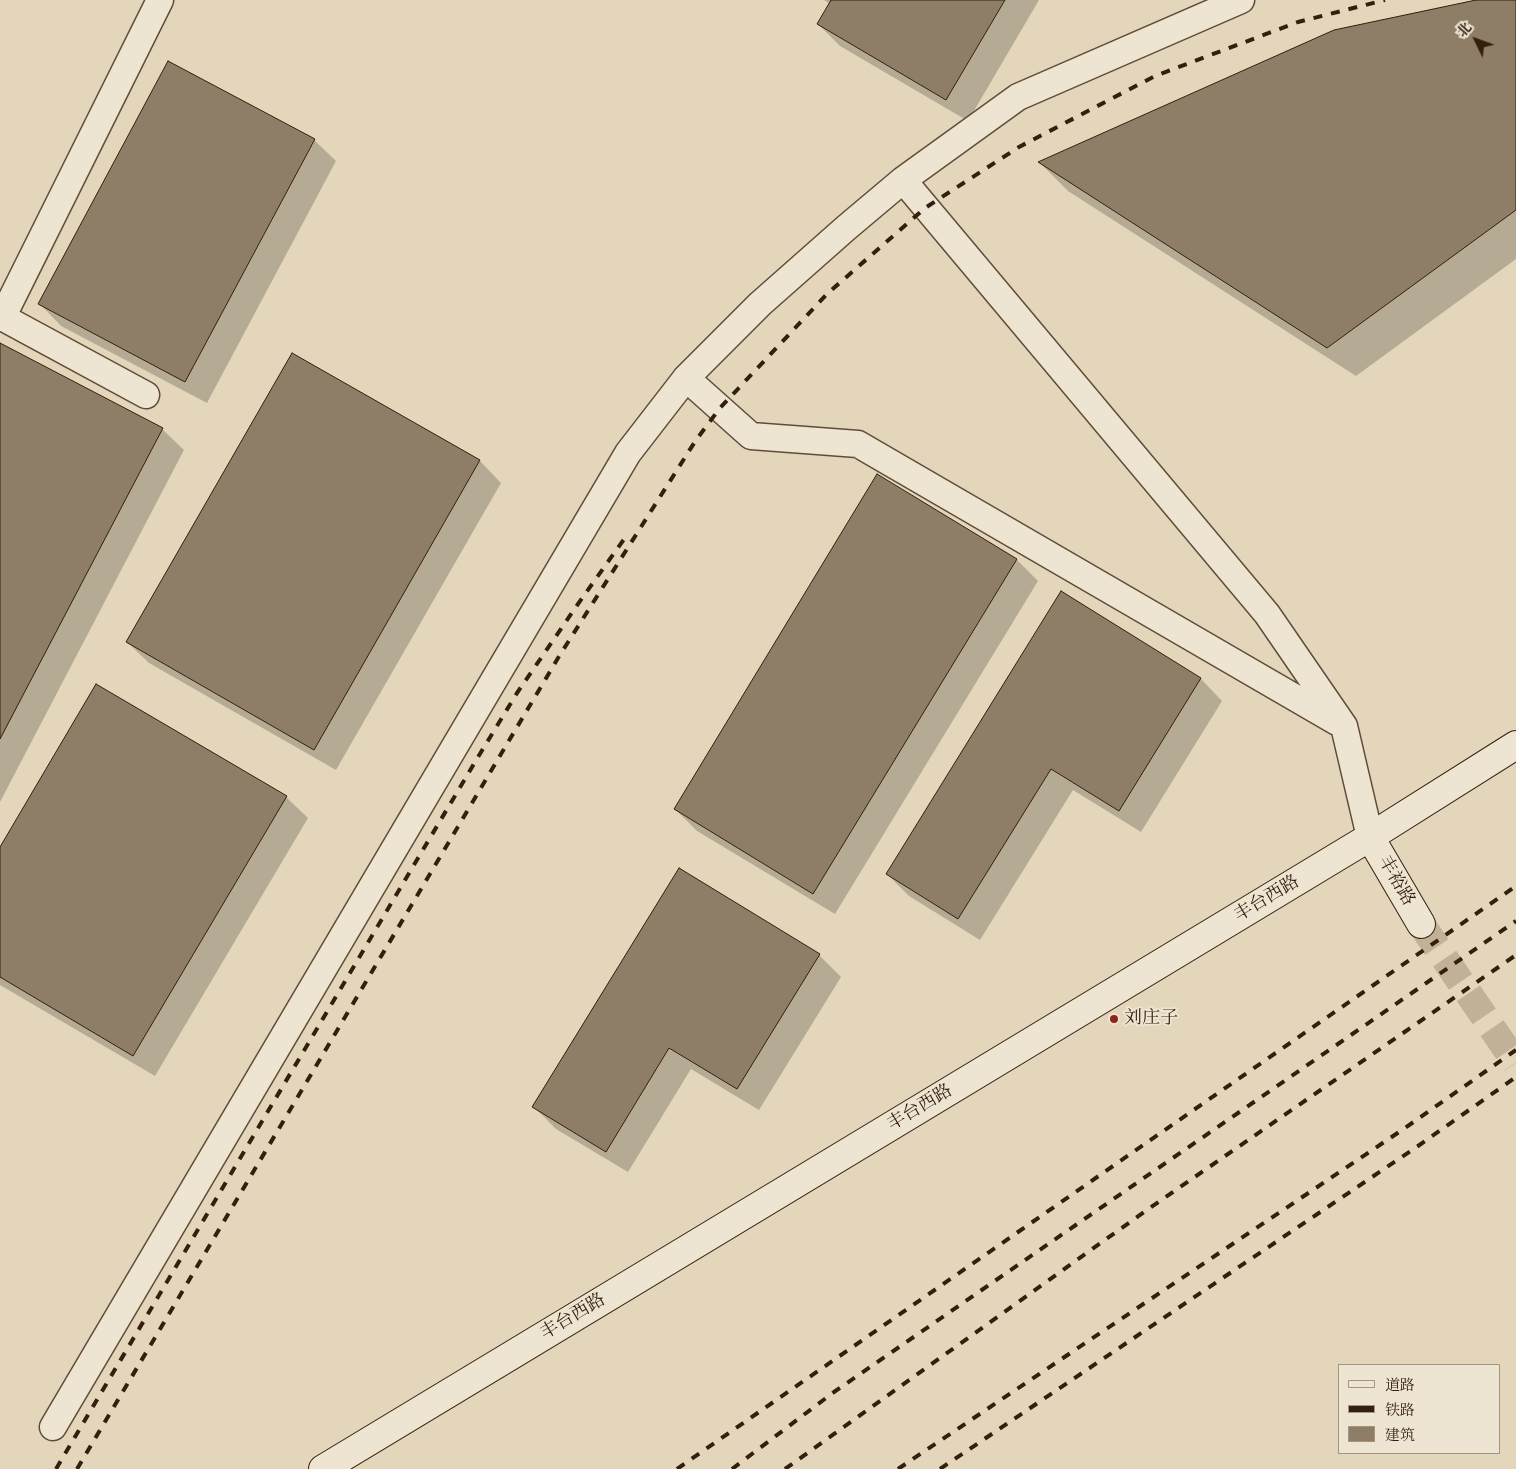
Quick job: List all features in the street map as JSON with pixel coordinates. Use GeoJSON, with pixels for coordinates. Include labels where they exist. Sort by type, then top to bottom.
{"type":"FeatureCollection","features":[{"type":"Feature","properties":{"kind":"main road","name":"丰台西路"},"geometry":{"type":"LineString","coordinates":[[323,1469],[1370,837],[1516,745]]}},
{"type":"Feature","properties":{"kind":"main road","name":"丰裕路"},"geometry":{"type":"LineString","coordinates":[[1370,837],[1421,924]]}},
{"type":"Feature","properties":{"kind":"street"},"geometry":{"type":"LineString","coordinates":[[146,395],[1,317],[160,0]]}},
{"type":"Feature","properties":{"kind":"street"},"geometry":{"type":"LineString","coordinates":[[53,1427],[628,454],[686,378],[760,304],[846,228],[903,180],[1018,97],[1240,0]]}},
{"type":"Feature","properties":{"kind":"street"},"geometry":{"type":"LineString","coordinates":[[903,180],[1267,614],[1344,726],[1370,837]]}},
{"type":"Feature","properties":{"kind":"street"},"geometry":{"type":"LineString","coordinates":[[686,378],[751,436],[858,444],[1344,726]]}},
{"type":"Feature","properties":{"kind":"building"},"geometry":{"type":"Polygon","coordinates":[[[831,0],[1005,0],[946,100],[817,24],[831,0]]]}},
{"type":"Feature","properties":{"kind":"building"},"geometry":{"type":"Polygon","coordinates":[[[1476,0],[1516,0],[1516,210],[1327,348],[1038,162],[1334,30],[1476,0]]]}},
{"type":"Feature","properties":{"kind":"building"},"geometry":{"type":"Polygon","coordinates":[[[168,61],[315,139],[185,382],[38,304],[168,61]]]}},
{"type":"Feature","properties":{"kind":"building"},"geometry":{"type":"Polygon","coordinates":[[[0,343],[163,428],[0,739],[0,343]]]}},
{"type":"Feature","properties":{"kind":"building"},"geometry":{"type":"Polygon","coordinates":[[[292,353],[480,460],[314,750],[126,642],[292,353]]]}},
{"type":"Feature","properties":{"kind":"building"},"geometry":{"type":"Polygon","coordinates":[[[877,474],[1017,559],[813,894],[674,809],[877,474]]]}},
{"type":"Feature","properties":{"kind":"building"},"geometry":{"type":"Polygon","coordinates":[[[1061,591],[1201,678],[1119,811],[1051,769],[958,919],[886,874],[1061,591]]]}},
{"type":"Feature","properties":{"kind":"building"},"geometry":{"type":"Polygon","coordinates":[[[96,684],[287,796],[133,1056],[0,977],[0,847],[96,684]]]}},
{"type":"Feature","properties":{"kind":"building"},"geometry":{"type":"Polygon","coordinates":[[[679,868],[820,954],[737,1089],[669,1048],[606,1152],[532,1107],[679,868]]]}},
{"type":"Feature","properties":{"kind":"tunnel"},"geometry":{"type":"LineString","coordinates":[[1421,924],[1516,1063]]}},
{"type":"Feature","properties":{"kind":"railway"},"geometry":{"type":"LineString","coordinates":[[77,1469],[558,658],[696,440],[720,408],[827,294],[925,208],[1019,147],[1155,76],[1298,22],[1385,0]]}},
{"type":"Feature","properties":{"kind":"railway"},"geometry":{"type":"LineString","coordinates":[[56,1469],[517,693],[627,535]]}},
{"type":"Feature","properties":{"kind":"railway"},"geometry":{"type":"LineString","coordinates":[[677,1469],[1516,886]]}},
{"type":"Feature","properties":{"kind":"railway"},"geometry":{"type":"LineString","coordinates":[[732,1469],[834,1392],[1516,921]]}},
{"type":"Feature","properties":{"kind":"railway"},"geometry":{"type":"LineString","coordinates":[[785,1469],[1144,1212],[1516,955]]}},
{"type":"Feature","properties":{"kind":"railway"},"geometry":{"type":"LineString","coordinates":[[898,1469],[1405,1128],[1516,1050]]}},
{"type":"Feature","properties":{"kind":"railway"},"geometry":{"type":"LineString","coordinates":[[940,1469],[1418,1146],[1516,1077]]}},
{"type":"Feature","properties":{"kind":"place","name":"刘庄子"},"geometry":{"type":"Point","coordinates":[1114,1019]}}]}
